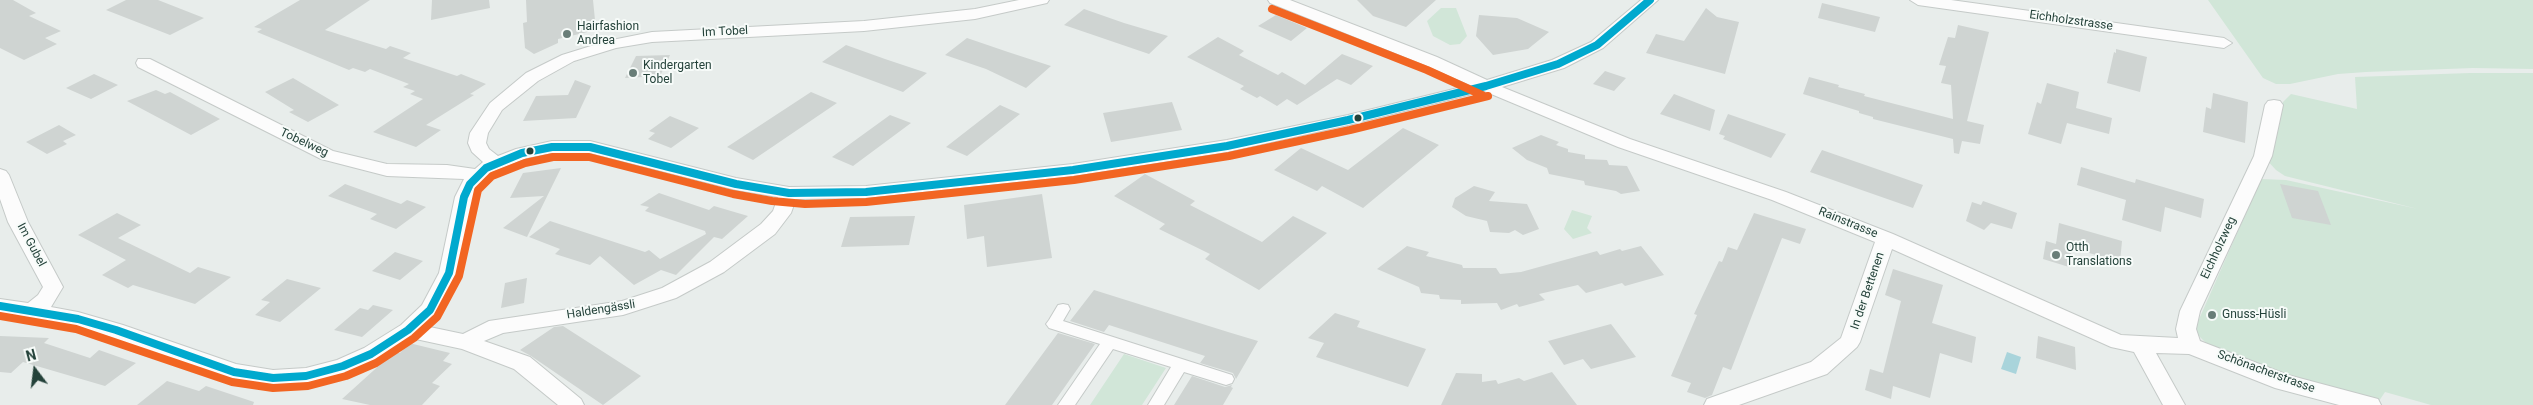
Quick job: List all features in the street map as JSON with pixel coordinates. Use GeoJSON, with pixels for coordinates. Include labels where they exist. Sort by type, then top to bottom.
{"type":"FeatureCollection","features":[{"type":"Feature","properties":{"kind":"street","name":"Im Tobel"},"geometry":{"type":"LineString","coordinates":[[496,162],[481,152],[477,143],[478,132],[496,107],[539,73],[568,58],[613,44],[652,37],[864,26],[975,14],[1041,0]]}},
{"type":"Feature","properties":{"kind":"street","name":"Rainstrasse"},"geometry":{"type":"LineString","coordinates":[[1276,0],[1431,61],[1486,86],[1624,143],[1779,196],[1886,238],[2118,342],[2141,345]]}},
{"type":"Feature","properties":{"kind":"street"},"geometry":{"type":"LineString","coordinates":[[0,306],[34,310],[116,330],[220,368],[253,376],[273,378],[306,376],[343,366],[371,354],[408,330],[430,310],[447,280],[464,197],[477,175],[496,162],[522,153],[552,147],[590,147],[635,156],[736,184],[789,193],[874,192],[1073,170],[1217,148],[1348,120],[1486,86],[1558,64],[1597,45],[1650,0]]}},
{"type":"Feature","properties":{"kind":"street","name":"Eichholzstrasse"},"geometry":{"type":"LineString","coordinates":[[1918,0],[2224,43]]}},
{"type":"Feature","properties":{"kind":"street","name":"Tobelweg"},"geometry":{"type":"LineString","coordinates":[[144,63],[327,155],[387,170],[448,171],[477,175]]}},
{"type":"Feature","properties":{"kind":"street","name":"Eichholzweg"},"geometry":{"type":"LineString","coordinates":[[2191,346],[2186,329],[2190,310],[2263,156],[2274,105]]}},
{"type":"Feature","properties":{"kind":"street","name":"Im Gubel"},"geometry":{"type":"LineString","coordinates":[[0,174],[18,222],[53,287],[46,300],[34,310]]}},
{"type":"Feature","properties":{"kind":"street","name":"Haldengässli"},"geometry":{"type":"LineString","coordinates":[[465,342],[489,329],[623,308],[670,293],[717,267],[768,229],[782,213],[789,193]]}},
{"type":"Feature","properties":{"kind":"street","name":"In der Bettenen"},"geometry":{"type":"LineString","coordinates":[[1715,405],[1819,368],[1850,342],[1886,238]]}},
{"type":"Feature","properties":{"kind":"street"},"geometry":{"type":"LineString","coordinates":[[1063,309],[1054,324],[1226,379]]}},
{"type":"Feature","properties":{"kind":"street"},"geometry":{"type":"LineString","coordinates":[[408,330],[465,342],[522,363],[573,405]]}},
{"type":"Feature","properties":{"kind":"street"},"geometry":{"type":"LineString","coordinates":[[1066,405],[1110,341]]}},
{"type":"Feature","properties":{"kind":"street"},"geometry":{"type":"LineString","coordinates":[[2174,405],[2141,345],[2191,346]]}},
{"type":"Feature","properties":{"kind":"street","name":"Schönacherstrasse"},"geometry":{"type":"LineString","coordinates":[[2191,346],[2283,382],[2370,405]]}},
{"type":"Feature","properties":{"kind":"street"},"geometry":{"type":"LineString","coordinates":[[1156,405],[1181,364]]}},
{"type":"Feature","properties":{"kind":"green space"},"geometry":{"type":"Polygon","coordinates":[[[2208,0],[2533,0],[2533,69],[2473,68],[2366,72],[2338,74],[2290,84],[2276,84],[2263,78],[2208,0]]]}},
{"type":"Feature","properties":{"kind":"green space"},"geometry":{"type":"Polygon","coordinates":[[[1441,8],[1456,8],[1467,36],[1460,44],[1450,45],[1433,36],[1427,21],[1441,8]]]}},
{"type":"Feature","properties":{"kind":"green space"},"geometry":{"type":"Polygon","coordinates":[[[2533,73],[2533,405],[2431,405],[2385,392],[2379,401],[2308,384],[2207,344],[2197,334],[2196,326],[2261,179],[2286,180],[2418,209],[2285,176],[2276,170],[2263,156],[2277,134],[2283,102],[2291,94],[2357,109],[2355,77],[2533,73]]]}},
{"type":"Feature","properties":{"kind":"green space"},"geometry":{"type":"Polygon","coordinates":[[[1572,210],[1592,216],[1587,228],[1592,233],[1573,239],[1564,229],[1572,210]]]}},
{"type":"Feature","properties":{"kind":"green space"},"geometry":{"type":"Polygon","coordinates":[[[1124,354],[1166,368],[1142,405],[1090,405],[1124,354]]]}},
{"type":"Feature","properties":{"kind":"water"},"geometry":{"type":"Polygon","coordinates":[[[2007,352],[2021,357],[2016,374],[2001,369],[2007,352]]]}},
{"type":"Feature","properties":{"kind":"building"},"geometry":{"type":"Polygon","coordinates":[[[0,0],[13,0],[36,13],[29,16],[61,31],[45,38],[57,44],[24,60],[0,48],[0,0]]]}},
{"type":"Feature","properties":{"kind":"building"},"geometry":{"type":"Polygon","coordinates":[[[126,0],[158,0],[204,18],[170,35],[106,10],[126,0]]]}},
{"type":"Feature","properties":{"kind":"building"},"geometry":{"type":"Polygon","coordinates":[[[300,0],[370,0],[325,30],[386,49],[390,46],[411,53],[403,58],[457,76],[461,74],[486,84],[470,94],[474,95],[426,125],[441,130],[416,147],[373,132],[423,99],[410,94],[415,91],[403,87],[409,84],[370,69],[365,72],[353,68],[349,70],[257,32],[262,29],[254,27],[300,0]]]}},
{"type":"Feature","properties":{"kind":"building"},"geometry":{"type":"Polygon","coordinates":[[[432,0],[489,0],[490,8],[431,20],[432,0]]]}},
{"type":"Feature","properties":{"kind":"building"},"geometry":{"type":"Polygon","coordinates":[[[526,0],[593,0],[596,30],[558,39],[558,43],[534,54],[525,48],[523,23],[527,22],[526,0]]]}},
{"type":"Feature","properties":{"kind":"building"},"geometry":{"type":"Polygon","coordinates":[[[1357,0],[1436,0],[1406,27],[1373,16],[1357,0]]]}},
{"type":"Feature","properties":{"kind":"building"},"geometry":{"type":"Polygon","coordinates":[[[1822,3],[1880,17],[1875,32],[1818,18],[1822,3]]]}},
{"type":"Feature","properties":{"kind":"building"},"geometry":{"type":"Polygon","coordinates":[[[1706,8],[1717,17],[1739,22],[1725,74],[1646,53],[1656,34],[1684,41],[1706,8]]]}},
{"type":"Feature","properties":{"kind":"building"},"geometry":{"type":"Polygon","coordinates":[[[1084,9],[1168,36],[1149,54],[1064,25],[1084,9]]]}},
{"type":"Feature","properties":{"kind":"building"},"geometry":{"type":"Polygon","coordinates":[[[1276,15],[1307,28],[1291,41],[1258,26],[1276,15]]]}},
{"type":"Feature","properties":{"kind":"building"},"geometry":{"type":"Polygon","coordinates":[[[1479,15],[1517,18],[1549,32],[1528,49],[1493,55],[1476,36],[1479,15]]]}},
{"type":"Feature","properties":{"kind":"building"},"geometry":{"type":"Polygon","coordinates":[[[1958,25],[1989,32],[1967,121],[1984,125],[1980,144],[1962,141],[1959,154],[1954,153],[1953,139],[1873,119],[1873,117],[1859,113],[1859,111],[1803,94],[1809,77],[1865,94],[1864,96],[1953,119],[1951,85],[1941,83],[1946,66],[1939,65],[1948,37],[1955,38],[1958,25]]]}},
{"type":"Feature","properties":{"kind":"building"},"geometry":{"type":"Polygon","coordinates":[[[1218,37],[1244,51],[1239,55],[1278,75],[1282,72],[1305,85],[1342,54],[1373,66],[1351,85],[1337,79],[1297,105],[1287,99],[1277,106],[1260,96],[1257,98],[1240,89],[1244,86],[1187,57],[1218,37]]]}},
{"type":"Feature","properties":{"kind":"building"},"geometry":{"type":"Polygon","coordinates":[[[967,38],[1051,66],[1026,88],[986,69],[945,55],[967,38]]]}},
{"type":"Feature","properties":{"kind":"building"},"geometry":{"type":"Polygon","coordinates":[[[846,45],[927,73],[903,92],[822,62],[846,45]]]}},
{"type":"Feature","properties":{"kind":"building"},"geometry":{"type":"Polygon","coordinates":[[[2116,49],[2147,57],[2140,92],[2107,83],[2116,49]]]}},
{"type":"Feature","properties":{"kind":"building"},"geometry":{"type":"Polygon","coordinates":[[[670,55],[660,76],[625,78],[636,56],[670,55]]]}},
{"type":"Feature","properties":{"kind":"building"},"geometry":{"type":"Polygon","coordinates":[[[1605,71],[1626,78],[1614,91],[1593,84],[1605,71]]]}},
{"type":"Feature","properties":{"kind":"building"},"geometry":{"type":"Polygon","coordinates":[[[94,74],[118,85],[91,99],[66,88],[94,74]]]}},
{"type":"Feature","properties":{"kind":"building"},"geometry":{"type":"Polygon","coordinates":[[[293,78],[339,105],[308,122],[289,112],[294,110],[265,92],[293,78]]]}},
{"type":"Feature","properties":{"kind":"building"},"geometry":{"type":"Polygon","coordinates":[[[575,80],[591,86],[576,118],[523,121],[536,96],[568,95],[575,80]]]}},
{"type":"Feature","properties":{"kind":"building"},"geometry":{"type":"Polygon","coordinates":[[[2047,83],[2079,92],[2076,108],[2112,118],[2109,134],[2067,123],[2061,144],[2028,134],[2037,102],[2041,104],[2047,83]]]}},
{"type":"Feature","properties":{"kind":"building"},"geometry":{"type":"Polygon","coordinates":[[[156,90],[165,94],[170,92],[220,119],[191,135],[127,101],[156,90]]]}},
{"type":"Feature","properties":{"kind":"building"},"geometry":{"type":"Polygon","coordinates":[[[811,92],[837,103],[753,160],[727,147],[811,92]]]}},
{"type":"Feature","properties":{"kind":"building"},"geometry":{"type":"Polygon","coordinates":[[[2213,93],[2248,102],[2245,143],[2203,132],[2206,107],[2211,109],[2213,93]]]}},
{"type":"Feature","properties":{"kind":"building"},"geometry":{"type":"Polygon","coordinates":[[[1674,94],[1715,110],[1710,131],[1660,114],[1674,94]]]}},
{"type":"Feature","properties":{"kind":"building"},"geometry":{"type":"Polygon","coordinates":[[[1172,102],[1182,130],[1111,142],[1103,113],[1172,102]]]}},
{"type":"Feature","properties":{"kind":"building"},"geometry":{"type":"Polygon","coordinates":[[[1000,105],[1020,114],[967,156],[946,147],[1000,105]]]}},
{"type":"Feature","properties":{"kind":"building"},"geometry":{"type":"Polygon","coordinates":[[[1728,114],[1786,134],[1771,158],[1723,139],[1725,136],[1719,134],[1728,114]]]}},
{"type":"Feature","properties":{"kind":"building"},"geometry":{"type":"Polygon","coordinates":[[[890,115],[911,123],[853,166],[832,157],[890,115]]]}},
{"type":"Feature","properties":{"kind":"building"},"geometry":{"type":"Polygon","coordinates":[[[670,116],[699,128],[671,148],[648,139],[655,133],[649,131],[670,116]]]}},
{"type":"Feature","properties":{"kind":"building"},"geometry":{"type":"Polygon","coordinates":[[[59,125],[76,135],[63,141],[67,144],[47,154],[26,142],[59,125]]]}},
{"type":"Feature","properties":{"kind":"building"},"geometry":{"type":"Polygon","coordinates":[[[1403,128],[1439,145],[1363,208],[1322,186],[1317,191],[1274,170],[1301,148],[1348,170],[1403,128]]]}},
{"type":"Feature","properties":{"kind":"building"},"geometry":{"type":"Polygon","coordinates":[[[1541,135],[1559,142],[1556,145],[1568,149],[1568,152],[1585,155],[1585,159],[1607,160],[1609,165],[1627,166],[1640,191],[1621,194],[1616,191],[1585,185],[1584,181],[1549,174],[1547,168],[1527,160],[1512,148],[1541,135]]]}},
{"type":"Feature","properties":{"kind":"building"},"geometry":{"type":"Polygon","coordinates":[[[1822,150],[1923,185],[1913,208],[1810,172],[1822,150]]]}},
{"type":"Feature","properties":{"kind":"building"},"geometry":{"type":"Polygon","coordinates":[[[2081,167],[2135,183],[2136,179],[2204,199],[2201,218],[2165,207],[2161,232],[2122,220],[2126,200],[2077,185],[2081,167]]]}},
{"type":"Feature","properties":{"kind":"building"},"geometry":{"type":"Polygon","coordinates":[[[561,168],[527,237],[503,228],[544,196],[510,198],[523,173],[561,168]]]}},
{"type":"Feature","properties":{"kind":"building"},"geometry":{"type":"Polygon","coordinates":[[[1145,174],[1195,201],[1190,205],[1262,242],[1293,216],[1327,233],[1259,290],[1205,259],[1210,254],[1159,229],[1165,224],[1114,196],[1145,174]]]}},
{"type":"Feature","properties":{"kind":"building"},"geometry":{"type":"Polygon","coordinates":[[[345,184],[401,204],[407,200],[426,207],[396,229],[370,219],[377,214],[328,196],[345,184]]]}},
{"type":"Feature","properties":{"kind":"building"},"geometry":{"type":"Polygon","coordinates":[[[2280,184],[2318,191],[2331,225],[2292,218],[2280,184]]]}},
{"type":"Feature","properties":{"kind":"building"},"geometry":{"type":"Polygon","coordinates":[[[1474,186],[1495,192],[1489,201],[1527,204],[1539,229],[1523,235],[1515,230],[1509,233],[1490,232],[1487,221],[1466,216],[1452,207],[1455,198],[1474,186]]]}},
{"type":"Feature","properties":{"kind":"building"},"geometry":{"type":"Polygon","coordinates":[[[659,193],[709,210],[714,206],[748,216],[722,239],[714,237],[676,275],[661,270],[634,285],[600,256],[590,265],[555,254],[560,249],[529,237],[550,221],[645,252],[649,250],[660,259],[706,234],[705,231],[645,211],[649,207],[640,205],[659,193]]]}},
{"type":"Feature","properties":{"kind":"building"},"geometry":{"type":"Polygon","coordinates":[[[1042,194],[1052,258],[987,267],[984,236],[967,239],[964,205],[1042,194]]]}},
{"type":"Feature","properties":{"kind":"building"},"geometry":{"type":"Polygon","coordinates":[[[1983,201],[2017,213],[2012,229],[1991,223],[1984,230],[1966,221],[1972,202],[1981,205],[1983,201]]]}},
{"type":"Feature","properties":{"kind":"building"},"geometry":{"type":"Polygon","coordinates":[[[117,213],[141,225],[118,238],[190,273],[198,267],[231,277],[195,304],[133,285],[128,288],[102,275],[126,260],[78,235],[117,213]]]}},
{"type":"Feature","properties":{"kind":"building"},"geometry":{"type":"Polygon","coordinates":[[[1754,213],[1806,229],[1800,244],[1782,238],[1731,370],[1723,367],[1712,395],[1705,398],[1687,392],[1691,383],[1671,376],[1697,315],[1694,314],[1719,261],[1722,262],[1728,247],[1737,250],[1754,213]]]}},
{"type":"Feature","properties":{"kind":"building"},"geometry":{"type":"Polygon","coordinates":[[[915,216],[909,245],[841,247],[850,217],[915,216]]]}},
{"type":"Feature","properties":{"kind":"building"},"geometry":{"type":"Polygon","coordinates":[[[2059,223],[2122,241],[2120,262],[2072,248],[2069,267],[2043,259],[2046,241],[2056,244],[2059,223]]]}},
{"type":"Feature","properties":{"kind":"building"},"geometry":{"type":"Polygon","coordinates":[[[1407,246],[1429,252],[1426,256],[1462,265],[1463,268],[1496,268],[1500,274],[1521,272],[1597,251],[1600,255],[1620,249],[1622,251],[1641,246],[1664,275],[1625,286],[1622,283],[1586,293],[1578,285],[1539,294],[1545,300],[1519,307],[1517,304],[1501,310],[1497,303],[1461,304],[1461,300],[1440,299],[1439,295],[1421,293],[1419,287],[1377,269],[1407,246]]]}},
{"type":"Feature","properties":{"kind":"building"},"geometry":{"type":"Polygon","coordinates":[[[395,252],[423,261],[400,280],[372,271],[395,252]]]}},
{"type":"Feature","properties":{"kind":"building"},"geometry":{"type":"Polygon","coordinates":[[[1893,269],[1943,285],[1932,323],[1976,337],[1972,363],[1940,353],[1930,398],[1893,386],[1891,399],[1865,390],[1870,369],[1883,373],[1901,301],[1885,295],[1893,269]]]}},
{"type":"Feature","properties":{"kind":"building"},"geometry":{"type":"Polygon","coordinates":[[[527,278],[524,303],[501,308],[505,283],[527,278]]]}},
{"type":"Feature","properties":{"kind":"building"},"geometry":{"type":"Polygon","coordinates":[[[287,279],[321,288],[280,322],[255,315],[270,302],[261,300],[287,279]]]}},
{"type":"Feature","properties":{"kind":"building"},"geometry":{"type":"Polygon","coordinates":[[[1094,290],[1258,341],[1236,379],[1233,373],[1200,363],[1205,356],[1109,325],[1104,332],[1070,321],[1094,290]]]}},
{"type":"Feature","properties":{"kind":"building"},"geometry":{"type":"Polygon","coordinates":[[[373,305],[393,310],[362,337],[334,330],[360,308],[368,310],[373,305]]]}},
{"type":"Feature","properties":{"kind":"building"},"geometry":{"type":"Polygon","coordinates":[[[1335,313],[1360,321],[1357,327],[1426,349],[1408,387],[1316,357],[1324,343],[1308,338],[1335,313]]]}},
{"type":"Feature","properties":{"kind":"building"},"geometry":{"type":"Polygon","coordinates":[[[1611,324],[1636,357],[1591,369],[1583,359],[1564,365],[1548,341],[1611,324]]]}},
{"type":"Feature","properties":{"kind":"building"},"geometry":{"type":"Polygon","coordinates":[[[563,326],[641,376],[603,405],[520,350],[554,327],[563,326]]]}},
{"type":"Feature","properties":{"kind":"building"},"geometry":{"type":"Polygon","coordinates":[[[1058,333],[1095,344],[1052,405],[1005,405],[1058,333]]]}},
{"type":"Feature","properties":{"kind":"building"},"geometry":{"type":"Polygon","coordinates":[[[0,336],[49,338],[44,343],[90,358],[99,350],[136,363],[105,386],[23,362],[11,373],[0,372],[0,336]]]}},
{"type":"Feature","properties":{"kind":"building"},"geometry":{"type":"Polygon","coordinates":[[[2038,336],[2075,347],[2076,370],[2036,358],[2038,336]]]}},
{"type":"Feature","properties":{"kind":"building"},"geometry":{"type":"Polygon","coordinates":[[[409,343],[450,353],[443,361],[452,364],[432,383],[440,386],[422,405],[370,405],[342,399],[394,352],[400,353],[409,343]]]}},
{"type":"Feature","properties":{"kind":"building"},"geometry":{"type":"Polygon","coordinates":[[[1552,372],[1577,405],[1441,405],[1456,373],[1482,374],[1482,382],[1496,380],[1498,384],[1519,378],[1524,381],[1552,372]]]}},
{"type":"Feature","properties":{"kind":"building"},"geometry":{"type":"Polygon","coordinates":[[[1192,376],[1225,387],[1232,385],[1231,387],[1233,388],[1223,405],[1174,405],[1192,376]]]}},
{"type":"Feature","properties":{"kind":"building"},"geometry":{"type":"Polygon","coordinates":[[[167,381],[199,391],[206,386],[254,402],[253,405],[137,405],[167,381]]]}},
{"type":"Feature","properties":{"kind":"transit line"},"geometry":{"type":"LineString","coordinates":[[0,306],[78,319],[116,330],[234,372],[273,378],[306,376],[343,366],[371,354],[408,330],[430,310],[449,273],[464,197],[470,184],[486,168],[522,153],[552,147],[590,147],[736,184],[789,193],[866,192],[1073,170],[1227,146],[1348,120],[1486,86],[1558,64],[1597,45],[1650,0]]}},
{"type":"Feature","properties":{"kind":"transit line"},"geometry":{"type":"LineString","coordinates":[[1272,9],[1427,70],[1482,95]]}},
{"type":"Feature","properties":{"kind":"transit line"},"geometry":{"type":"LineString","coordinates":[[0,316],[76,329],[232,382],[273,388],[308,386],[346,376],[376,363],[414,338],[437,317],[459,276],[474,200],[478,190],[492,176],[525,163],[553,157],[589,157],[733,194],[772,201],[805,204],[866,202],[1074,180],[1229,156],[1350,130],[1488,96]]}},
{"type":"Feature","properties":{"kind":"place","name":"Hairfashion Andrea"},"geometry":{"type":"Point","coordinates":[567,34]}},
{"type":"Feature","properties":{"kind":"place","name":"Kindergarten Tobel"},"geometry":{"type":"Point","coordinates":[633,73]}},
{"type":"Feature","properties":{"kind":"place","name":"Otth Translations"},"geometry":{"type":"Point","coordinates":[2056,255]}},
{"type":"Feature","properties":{"kind":"place","name":"Gnuss-Hüsli"},"geometry":{"type":"Point","coordinates":[2212,315]}}]}
